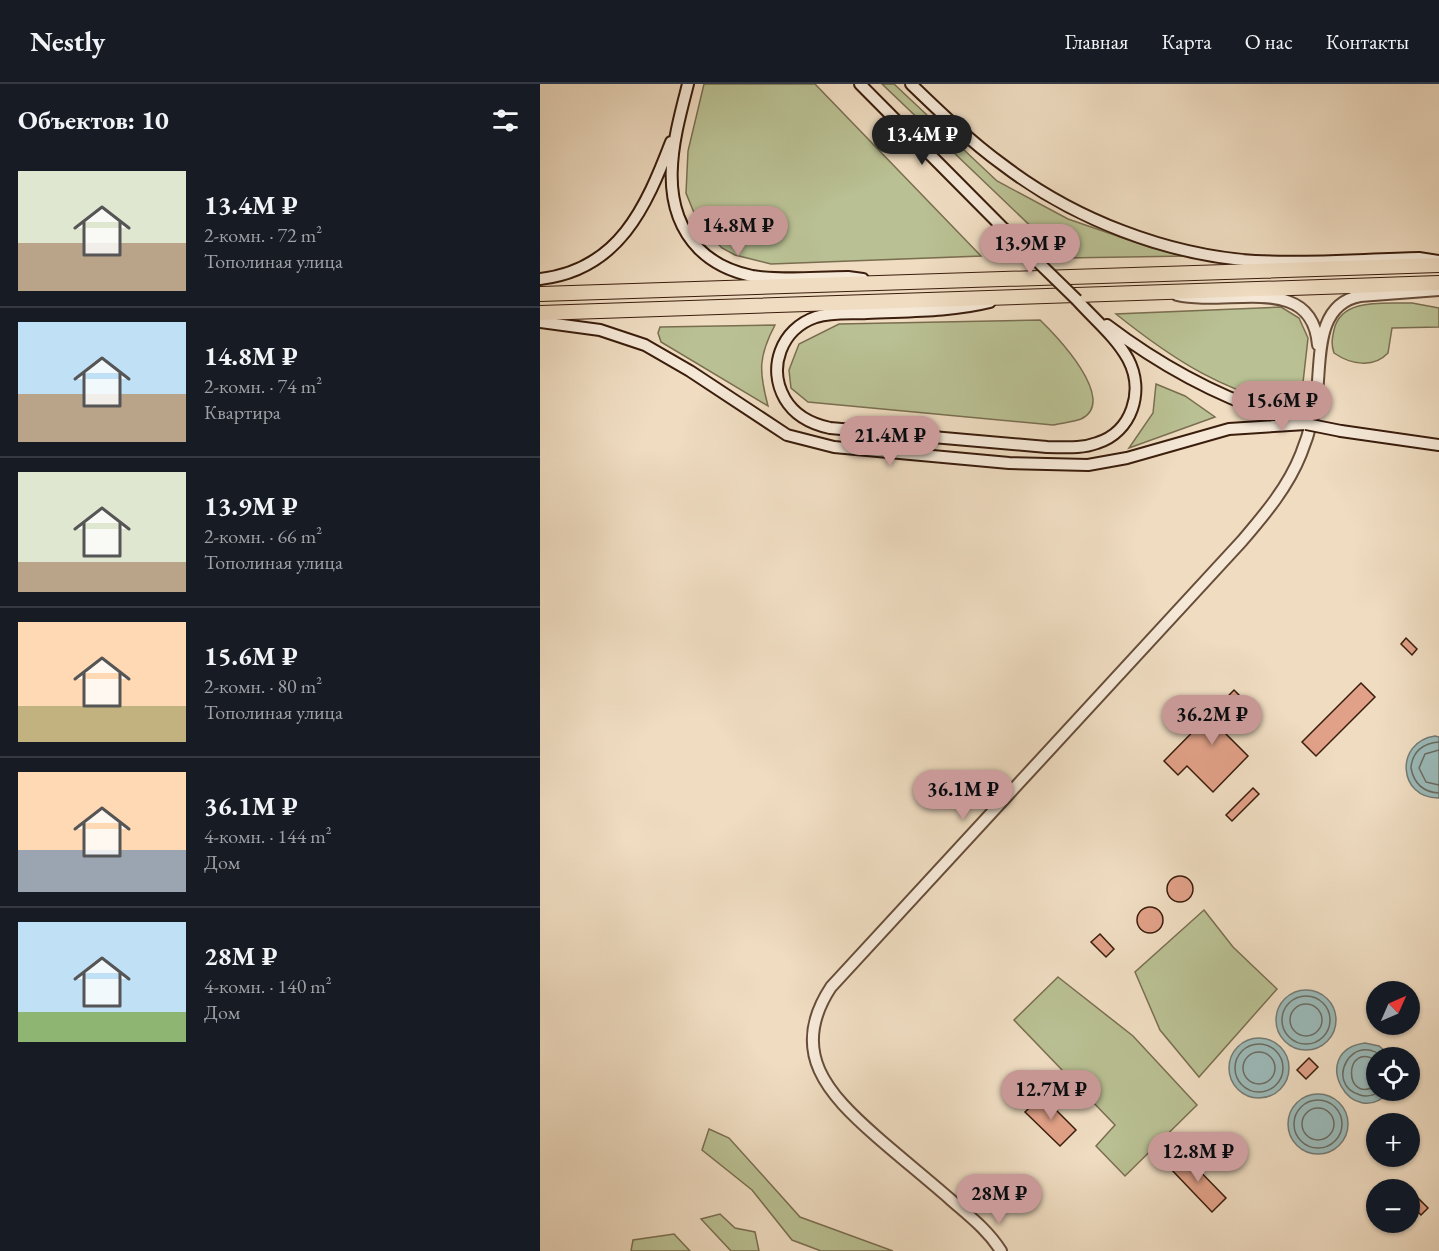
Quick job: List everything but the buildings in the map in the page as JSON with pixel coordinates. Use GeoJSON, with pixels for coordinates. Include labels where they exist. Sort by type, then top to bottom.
{"type":"FeatureCollection","features":[{"type":"Feature","properties":{"kind":"highway"},"geometry":{"type":"LineString","coordinates":[[540,294],[889,284],[1439,263]]}},
{"type":"Feature","properties":{"kind":"highway"},"geometry":{"type":"LineString","coordinates":[[540,313],[1439,283]]}},
{"type":"Feature","properties":{"kind":"main road"},"geometry":{"type":"LineString","coordinates":[[688,84],[679,122],[672,170],[674,207],[688,236],[710,258],[733,270],[752,276],[848,277],[889,284]]}},
{"type":"Feature","properties":{"kind":"main road"},"geometry":{"type":"LineString","coordinates":[[860,84],[1003,228],[1108,329],[1182,375],[1221,395],[1267,413],[1341,431],[1439,444]]}},
{"type":"Feature","properties":{"kind":"main road"},"geometry":{"type":"LineString","coordinates":[[910,84],[979,147],[1024,181],[1097,222],[1190,250],[1257,261],[1419,258],[1439,263]]}},
{"type":"Feature","properties":{"kind":"main road"},"geometry":{"type":"LineString","coordinates":[[540,279],[566,274],[583,267],[622,236],[648,198],[679,122]]}},
{"type":"Feature","properties":{"kind":"main road"},"geometry":{"type":"LineString","coordinates":[[1001,1251],[976,1222],[835,1099],[820,1076],[816,1064],[812,1038],[816,1012],[831,987],[1263,517],[1287,482],[1302,453],[1315,406],[1319,364],[1327,321],[1335,309],[1348,299],[1439,290]]}},
{"type":"Feature","properties":{"kind":"main road"},"geometry":{"type":"LineString","coordinates":[[1163,292],[1195,299],[1278,298],[1293,301],[1304,309],[1314,325],[1319,364]]}},
{"type":"Feature","properties":{"kind":"main road"},"geometry":{"type":"LineString","coordinates":[[1011,297],[963,309],[817,317],[801,325],[783,345],[777,360],[779,385],[794,411],[810,422],[830,428],[1011,444],[1068,447],[1090,445],[1104,440],[1124,424],[1136,395],[1135,378],[1128,359],[1108,329]]}},
{"type":"Feature","properties":{"kind":"main road"},"geometry":{"type":"LineString","coordinates":[[540,322],[588,327],[631,339],[690,371],[779,431],[802,441],[834,447],[1009,463],[1088,465],[1127,458],[1229,429],[1306,424]]}},
{"type":"Feature","properties":{"kind":"green space"},"geometry":{"type":"Polygon","coordinates":[[[704,84],[815,84],[981,256],[771,264],[735,255],[722,248],[699,225],[686,193],[688,151],[704,84]]]}},
{"type":"Feature","properties":{"kind":"green space"},"geometry":{"type":"Polygon","coordinates":[[[882,84],[894,84],[997,181],[1068,219],[1152,248],[1189,256],[1064,258],[882,84]]]}},
{"type":"Feature","properties":{"kind":"green space"},"geometry":{"type":"Polygon","coordinates":[[[1412,303],[1439,308],[1439,327],[1392,328],[1388,353],[1369,363],[1347,360],[1334,353],[1332,342],[1334,330],[1338,319],[1345,312],[1366,304],[1412,303]]]}},
{"type":"Feature","properties":{"kind":"green space"},"geometry":{"type":"Polygon","coordinates":[[[1281,307],[1299,318],[1308,338],[1300,409],[1248,394],[1202,373],[1159,347],[1116,314],[1281,307]]]}},
{"type":"Feature","properties":{"kind":"green space"},"geometry":{"type":"Polygon","coordinates":[[[1040,320],[1070,353],[1089,384],[1093,398],[1091,410],[1081,419],[1053,425],[808,402],[791,388],[789,370],[799,344],[839,324],[1040,320]]]}},
{"type":"Feature","properties":{"kind":"green space"},"geometry":{"type":"Polygon","coordinates":[[[775,325],[765,346],[762,365],[768,406],[661,342],[658,333],[660,327],[775,325]]]}},
{"type":"Feature","properties":{"kind":"green space"},"geometry":{"type":"Polygon","coordinates":[[[1156,384],[1185,396],[1215,417],[1129,448],[1153,413],[1156,384]]]}},
{"type":"Feature","properties":{"kind":"green space"},"geometry":{"type":"Polygon","coordinates":[[[1204,910],[1233,947],[1277,989],[1199,1077],[1160,1030],[1135,972],[1204,910]]]}},
{"type":"Feature","properties":{"kind":"green space"},"geometry":{"type":"Polygon","coordinates":[[[1058,977],[1133,1036],[1197,1105],[1125,1176],[1096,1146],[1115,1125],[1014,1020],[1058,977]]]}},
{"type":"Feature","properties":{"kind":"green space"},"geometry":{"type":"Polygon","coordinates":[[[709,1129],[729,1138],[800,1217],[893,1251],[821,1251],[792,1240],[752,1190],[702,1150],[709,1129]]]}},
{"type":"Feature","properties":{"kind":"green space"},"geometry":{"type":"Polygon","coordinates":[[[720,1214],[735,1228],[755,1232],[759,1251],[731,1251],[701,1219],[720,1214]]]}},
{"type":"Feature","properties":{"kind":"green space"},"geometry":{"type":"Polygon","coordinates":[[[674,1234],[690,1251],[631,1251],[633,1240],[674,1234]]]}},
{"type":"Feature","properties":{"kind":"water"},"geometry":{"type":"Polygon","coordinates":[[[1439,737],[1439,798],[1425,796],[1415,790],[1406,770],[1407,759],[1413,748],[1422,740],[1439,737]]]}},
{"type":"Feature","properties":{"kind":"water"},"geometry":{"type":"Polygon","coordinates":[[[1306,990],[1327,999],[1336,1020],[1327,1041],[1306,1050],[1285,1041],[1276,1020],[1285,999],[1306,990]]]}},
{"type":"Feature","properties":{"kind":"water"},"geometry":{"type":"Polygon","coordinates":[[[1259,1038],[1280,1047],[1289,1068],[1280,1089],[1259,1098],[1238,1089],[1229,1068],[1238,1047],[1259,1038]]]}},
{"type":"Feature","properties":{"kind":"water"},"geometry":{"type":"Polygon","coordinates":[[[1365,1043],[1380,1047],[1366,1047],[1366,1101],[1376,1102],[1362,1103],[1350,1097],[1341,1086],[1337,1073],[1339,1060],[1348,1049],[1365,1043]]]}},
{"type":"Feature","properties":{"kind":"water"},"geometry":{"type":"Polygon","coordinates":[[[1318,1094],[1339,1103],[1348,1124],[1339,1145],[1318,1154],[1297,1145],[1288,1124],[1297,1103],[1318,1094]]]}}]}
